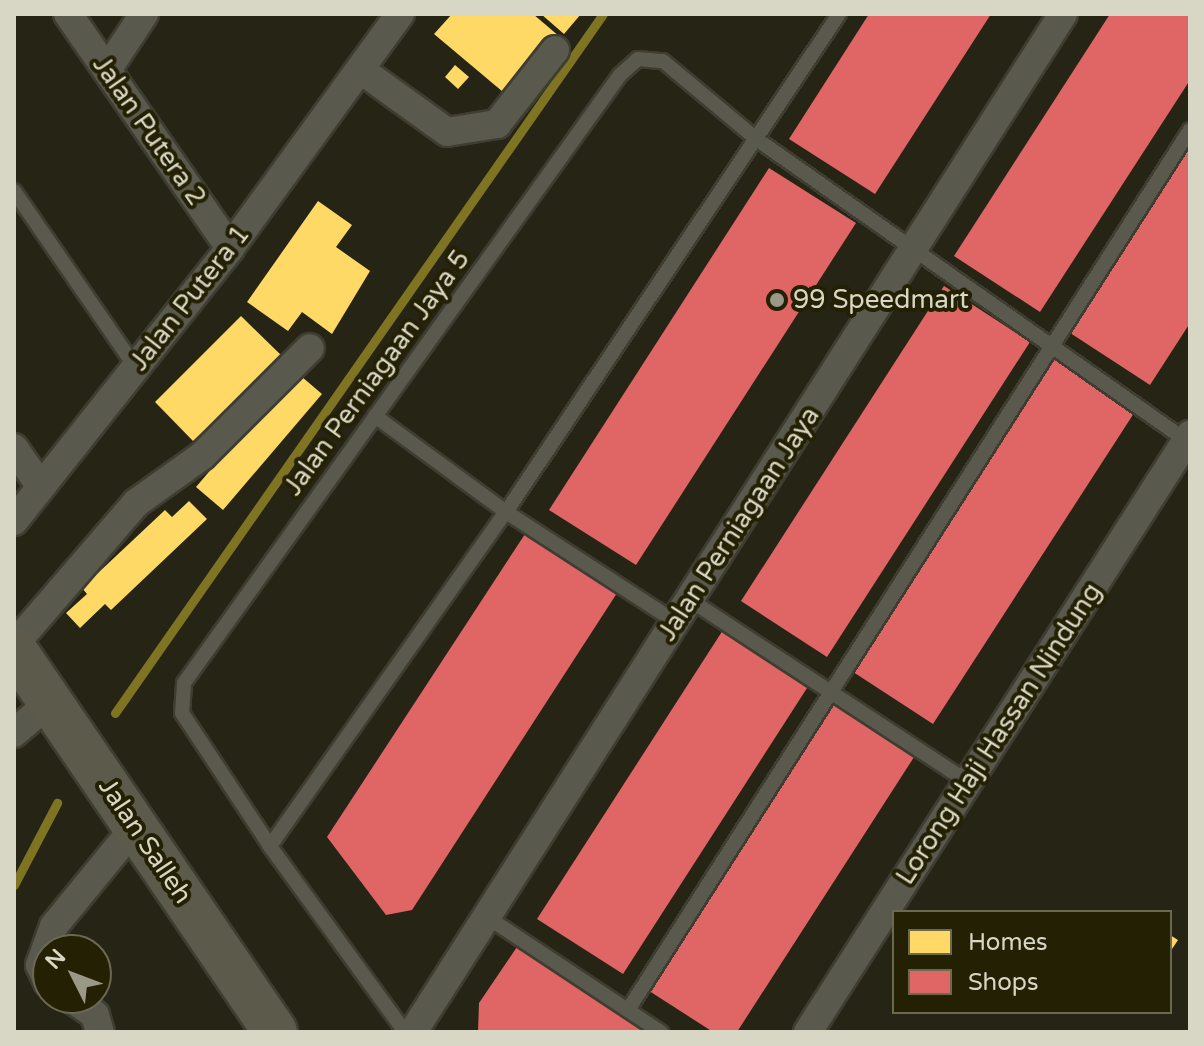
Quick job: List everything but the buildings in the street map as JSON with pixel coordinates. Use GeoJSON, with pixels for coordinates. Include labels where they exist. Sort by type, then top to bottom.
{"type":"FeatureCollection","features":[{"type":"Feature","properties":{"kind":"main road","name":"Jalan Salleh"},"geometry":{"type":"LineString","coordinates":[[14,647],[275,1032]]}},
{"type":"Feature","properties":{"kind":"street","name":"Jalan Putera 2"},"geometry":{"type":"LineString","coordinates":[[68,14],[230,248]]}},
{"type":"Feature","properties":{"kind":"street"},"geometry":{"type":"LineString","coordinates":[[107,70],[144,14]]}},
{"type":"Feature","properties":{"kind":"street","name":"Jalan Putera 1"},"geometry":{"type":"LineString","coordinates":[[14,521],[230,248],[400,14]]}},
{"type":"Feature","properties":{"kind":"street","name":"Jalan Perniagaan Jaya"},"geometry":{"type":"LineString","coordinates":[[413,1032],[1063,14]]}},
{"type":"Feature","properties":{"kind":"street"},"geometry":{"type":"LineString","coordinates":[[361,70],[447,132],[497,124],[555,50]]}},
{"type":"Feature","properties":{"kind":"street"},"geometry":{"type":"LineString","coordinates":[[14,647],[136,503],[203,455],[310,348]]}},
{"type":"Feature","properties":{"kind":"street","name":"Lorong Haji Hassan Nindung"},"geometry":{"type":"LineString","coordinates":[[808,1032],[1188,438]]}},
{"type":"Feature","properties":{"kind":"street"},"geometry":{"type":"LineString","coordinates":[[14,448],[41,487]]}},
{"type":"Feature","properties":{"kind":"street"},"geometry":{"type":"LineString","coordinates":[[14,733],[50,702]]}},
{"type":"Feature","properties":{"kind":"street"},"geometry":{"type":"LineString","coordinates":[[51,934],[54,926],[135,827]]}},
{"type":"Feature","properties":{"kind":"lane"},"geometry":{"type":"LineString","coordinates":[[270,846],[506,512],[839,14]]}},
{"type":"Feature","properties":{"kind":"lane","name":"Jalan Perniagaan Jaya 5"},"geometry":{"type":"LineString","coordinates":[[405,1032],[270,846],[182,713],[184,683],[620,75],[638,59],[663,61],[755,138]]}},
{"type":"Feature","properties":{"kind":"lane"},"geometry":{"type":"LineString","coordinates":[[628,1010],[1190,130]]}},
{"type":"Feature","properties":{"kind":"lane"},"geometry":{"type":"LineString","coordinates":[[755,138],[916,247],[1051,348],[1188,438]]}},
{"type":"Feature","properties":{"kind":"lane"},"geometry":{"type":"LineString","coordinates":[[14,191],[136,368]]}},
{"type":"Feature","properties":{"kind":"lane"},"geometry":{"type":"LineString","coordinates":[[375,416],[506,512],[830,695],[968,782]]}},
{"type":"Feature","properties":{"kind":"lane"},"geometry":{"type":"LineString","coordinates":[[487,917],[661,1032]]}},
{"type":"Feature","properties":{"kind":"waterway"},"geometry":{"type":"LineString","coordinates":[[115,713],[603,14]]}},
{"type":"Feature","properties":{"kind":"waterway"},"geometry":{"type":"LineString","coordinates":[[14,885],[57,803]]}},
{"type":"Feature","properties":{"kind":"place","name":"99 Speedmart"},"geometry":{"type":"Point","coordinates":[777,300]}}]}
